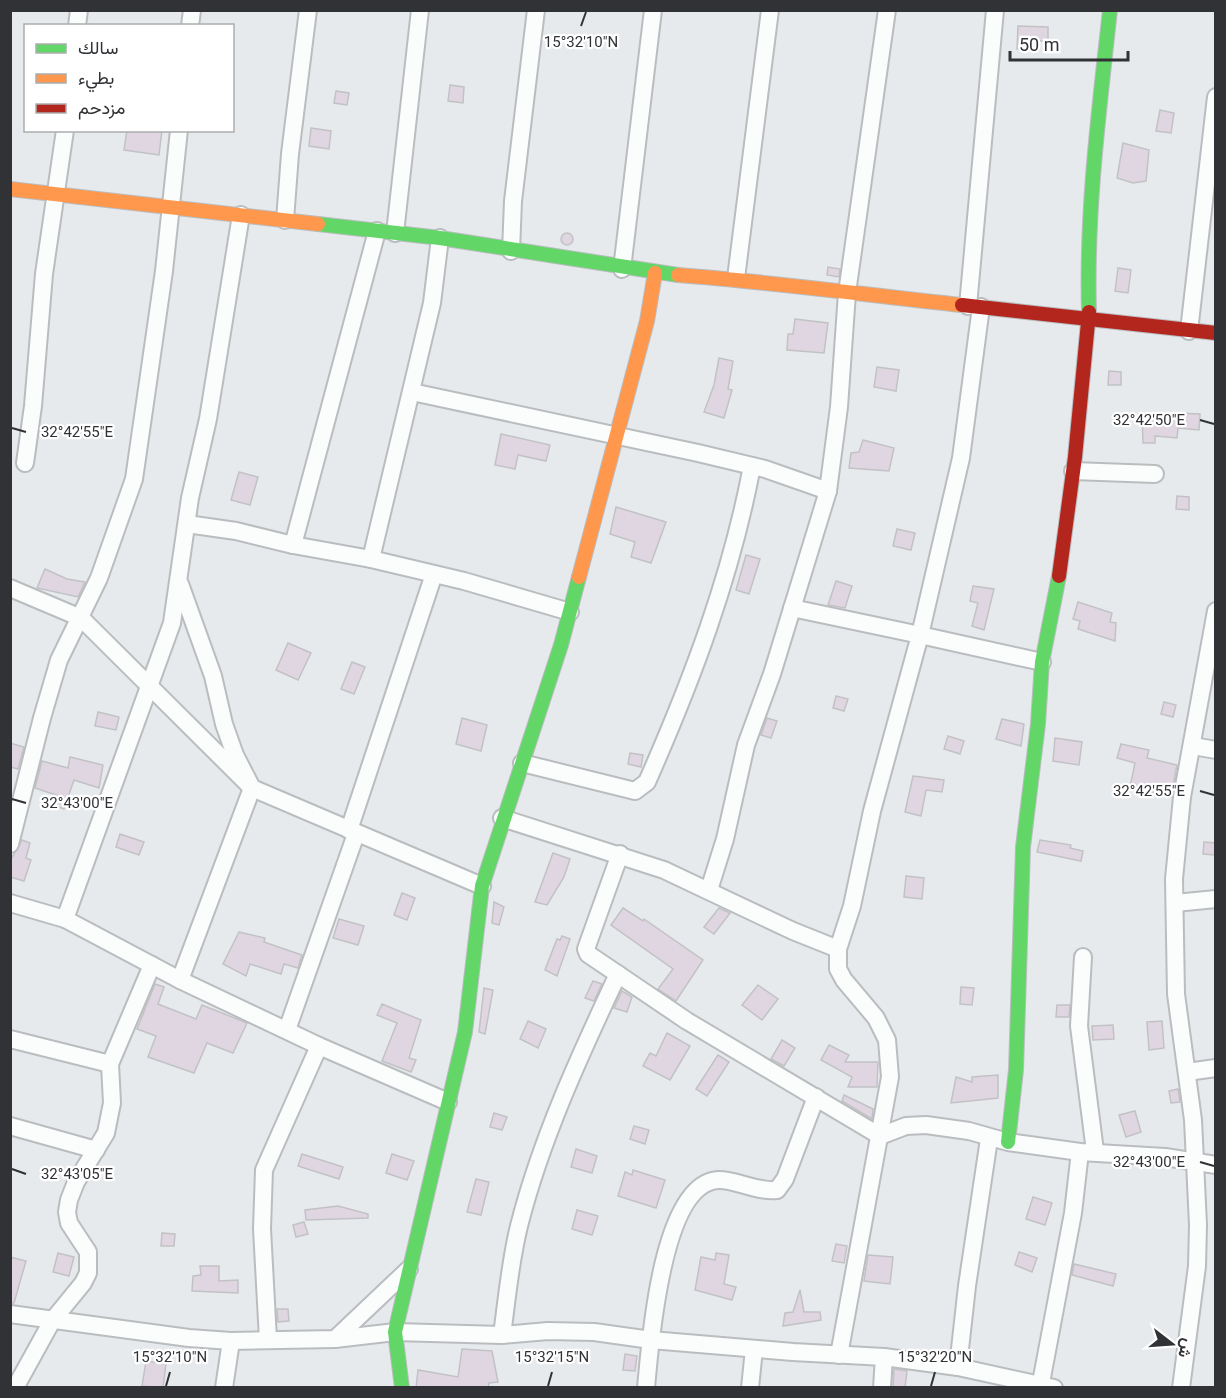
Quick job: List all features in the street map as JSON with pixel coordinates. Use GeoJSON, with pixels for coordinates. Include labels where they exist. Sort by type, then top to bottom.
{"type":"FeatureCollection","features":[{"type":"Feature","properties":{"kind":"street"},"geometry":{"type":"LineString","coordinates":[[285,220],[290,154],[308,10]]}},
{"type":"Feature","properties":{"kind":"street"},"geometry":{"type":"LineString","coordinates":[[395,233],[420,10]]}},
{"type":"Feature","properties":{"kind":"street"},"geometry":{"type":"LineString","coordinates":[[511,251],[513,201],[536,10]]}},
{"type":"Feature","properties":{"kind":"street"},"geometry":{"type":"LineString","coordinates":[[622,269],[653,10]]}},
{"type":"Feature","properties":{"kind":"street"},"geometry":{"type":"LineString","coordinates":[[736,278],[770,10]]}},
{"type":"Feature","properties":{"kind":"street"},"geometry":{"type":"LineString","coordinates":[[709,890],[725,839],[746,744],[772,674],[828,491],[839,407],[847,293],[887,10]]}},
{"type":"Feature","properties":{"kind":"street"},"geometry":{"type":"LineString","coordinates":[[839,1355],[862,1220],[891,1077],[887,1040],[876,1018],[844,980],[838,969],[838,949],[852,906],[872,811],[920,635],[961,458],[975,306],[995,10]]}},
{"type":"Feature","properties":{"kind":"street"},"geometry":{"type":"LineString","coordinates":[[1008,1142],[1016,1070],[1023,847],[1038,724],[1042,662],[1058,584],[1089,319],[1087,255],[1092,173],[1110,10]]}},
{"type":"Feature","properties":{"kind":"street"},"geometry":{"type":"LineString","coordinates":[[1189,331],[1215,97]]}},
{"type":"Feature","properties":{"kind":"street"},"geometry":{"type":"LineString","coordinates":[[25,463],[33,406],[44,274],[57,196],[64,132]]}},
{"type":"Feature","properties":{"kind":"street"},"geometry":{"type":"LineString","coordinates":[[10,844],[59,660],[81,618],[108,554],[134,479],[171,208],[179,132]]}},
{"type":"Feature","properties":{"kind":"street"},"geometry":{"type":"LineString","coordinates":[[10,189],[440,238],[655,273],[736,278],[847,293],[1215,333]]}},
{"type":"Feature","properties":{"kind":"street"},"geometry":{"type":"LineString","coordinates":[[65,919],[172,623],[180,581],[190,498],[208,419],[241,215]]}},
{"type":"Feature","properties":{"kind":"street"},"geometry":{"type":"LineString","coordinates":[[293,545],[377,231]]}},
{"type":"Feature","properties":{"kind":"street"},"geometry":{"type":"LineString","coordinates":[[371,559],[432,303],[440,238]]}},
{"type":"Feature","properties":{"kind":"street"},"geometry":{"type":"LineString","coordinates":[[402,1388],[395,1332],[465,1032],[482,886],[570,612],[647,321],[655,273]]}},
{"type":"Feature","properties":{"kind":"street"},"geometry":{"type":"LineString","coordinates":[[412,392],[752,466],[828,491]]}},
{"type":"Feature","properties":{"kind":"street"},"geometry":{"type":"LineString","coordinates":[[522,763],[635,791],[647,782],[713,622],[740,531],[752,466]]}},
{"type":"Feature","properties":{"kind":"street"},"geometry":{"type":"LineString","coordinates":[[1073,471],[1155,474]]}},
{"type":"Feature","properties":{"kind":"street"},"geometry":{"type":"LineString","coordinates":[[188,524],[236,531],[293,545],[371,559],[570,612]]}},
{"type":"Feature","properties":{"kind":"street"},"geometry":{"type":"LineString","coordinates":[[286,1030],[434,574]]}},
{"type":"Feature","properties":{"kind":"street"},"geometry":{"type":"LineString","coordinates":[[180,581],[213,676],[227,734],[252,788],[180,980]]}},
{"type":"Feature","properties":{"kind":"street"},"geometry":{"type":"LineString","coordinates":[[10,588],[81,618],[252,788],[482,886]]}},
{"type":"Feature","properties":{"kind":"street"},"geometry":{"type":"LineString","coordinates":[[792,608],[1042,662]]}},
{"type":"Feature","properties":{"kind":"street"},"geometry":{"type":"LineString","coordinates":[[1180,1388],[1197,1266],[1196,1163],[1176,994],[1176,840],[1213,634],[1215,611]]}},
{"type":"Feature","properties":{"kind":"street"},"geometry":{"type":"LineString","coordinates":[[1193,746],[1215,750]]}},
{"type":"Feature","properties":{"kind":"street"},"geometry":{"type":"LineString","coordinates":[[502,818],[620,854],[709,890],[785,927],[838,949]]}},
{"type":"Feature","properties":{"kind":"street"},"geometry":{"type":"LineString","coordinates":[[620,854],[586,949],[588,954],[687,1020],[880,1136]]}},
{"type":"Feature","properties":{"kind":"street"},"geometry":{"type":"LineString","coordinates":[[1175,903],[1215,899]]}},
{"type":"Feature","properties":{"kind":"street"},"geometry":{"type":"LineString","coordinates":[[10,903],[65,919],[180,980],[319,1046],[448,1102]]}},
{"type":"Feature","properties":{"kind":"street"},"geometry":{"type":"LineString","coordinates":[[10,1314],[52,1321],[231,1341],[334,1339],[395,1332],[502,1335],[548,1331],[594,1332],[651,1340],[754,1349],[884,1357],[958,1367],[1045,1386],[1072,1213],[1088,1151],[1079,1026],[1083,957]]}},
{"type":"Feature","properties":{"kind":"street"},"geometry":{"type":"LineString","coordinates":[[15,1388],[52,1321],[83,1282],[88,1272],[87,1252],[73,1233],[66,1212],[71,1191],[106,1133],[112,1116],[110,1064],[152,965]]}},
{"type":"Feature","properties":{"kind":"street"},"geometry":{"type":"LineString","coordinates":[[502,1335],[516,1243],[525,1209],[568,1086],[618,974]]}},
{"type":"Feature","properties":{"kind":"street"},"geometry":{"type":"LineString","coordinates":[[10,1040],[110,1064]]}},
{"type":"Feature","properties":{"kind":"street"},"geometry":{"type":"LineString","coordinates":[[268,1339],[262,1229],[264,1170],[319,1046]]}},
{"type":"Feature","properties":{"kind":"street"},"geometry":{"type":"LineString","coordinates":[[1187,1072],[1215,1068]]}},
{"type":"Feature","properties":{"kind":"street"},"geometry":{"type":"LineString","coordinates":[[646,1388],[651,1340],[670,1236],[682,1209],[700,1188],[718,1180],[763,1191],[777,1190],[785,1179],[816,1097]]}},
{"type":"Feature","properties":{"kind":"street"},"geometry":{"type":"LineString","coordinates":[[880,1136],[906,1126],[926,1125],[969,1131],[989,1139],[1008,1142],[1215,1165]]}},
{"type":"Feature","properties":{"kind":"street"},"geometry":{"type":"LineString","coordinates":[[10,1126],[96,1150]]}},
{"type":"Feature","properties":{"kind":"street"},"geometry":{"type":"LineString","coordinates":[[958,1367],[967,1286],[989,1139]]}},
{"type":"Feature","properties":{"kind":"street"},"geometry":{"type":"LineString","coordinates":[[334,1339],[409,1269]]}},
{"type":"Feature","properties":{"kind":"street"},"geometry":{"type":"LineString","coordinates":[[224,1388],[231,1341]]}},
{"type":"Feature","properties":{"kind":"street"},"geometry":{"type":"LineString","coordinates":[[750,1388],[754,1349]]}},
{"type":"Feature","properties":{"kind":"street"},"geometry":{"type":"LineString","coordinates":[[882,1388],[884,1357]]}},
{"type":"Feature","properties":{"kind":"building"},"geometry":{"type":"Polygon","coordinates":[[[1018,26],[1048,27],[1048,41],[1036,41],[1035,49],[1017,49],[1018,26]]]}},
{"type":"Feature","properties":{"kind":"building"},"geometry":{"type":"Polygon","coordinates":[[[450,85],[464,87],[463,103],[448,101],[450,85]]]}},
{"type":"Feature","properties":{"kind":"building"},"geometry":{"type":"Polygon","coordinates":[[[336,91],[349,93],[347,105],[334,103],[336,91]]]}},
{"type":"Feature","properties":{"kind":"building"},"geometry":{"type":"Polygon","coordinates":[[[1160,110],[1174,113],[1171,133],[1156,131],[1160,110]]]}},
{"type":"Feature","properties":{"kind":"building"},"geometry":{"type":"Polygon","coordinates":[[[311,128],[331,131],[329,149],[309,146],[311,128]]]}},
{"type":"Feature","properties":{"kind":"building"},"geometry":{"type":"Polygon","coordinates":[[[127,132],[162,132],[159,155],[124,150],[127,132]]]}},
{"type":"Feature","properties":{"kind":"building"},"geometry":{"type":"Polygon","coordinates":[[[1123,143],[1149,150],[1146,181],[1133,183],[1117,178],[1123,143]]]}},
{"type":"Feature","properties":{"kind":"building"},"geometry":{"type":"Polygon","coordinates":[[[569,233],[573,239],[569,245],[565,245],[561,237],[569,233]]]}},
{"type":"Feature","properties":{"kind":"building"},"geometry":{"type":"Polygon","coordinates":[[[828,267],[840,269],[839,277],[827,275],[828,267]]]}},
{"type":"Feature","properties":{"kind":"building"},"geometry":{"type":"Polygon","coordinates":[[[1118,268],[1131,270],[1128,293],[1115,291],[1118,268]]]}},
{"type":"Feature","properties":{"kind":"building"},"geometry":{"type":"Polygon","coordinates":[[[795,319],[828,323],[824,353],[787,350],[788,334],[793,334],[795,319]]]}},
{"type":"Feature","properties":{"kind":"building"},"geometry":{"type":"Polygon","coordinates":[[[719,358],[733,361],[728,389],[732,390],[724,418],[704,412],[714,385],[719,358]]]}},
{"type":"Feature","properties":{"kind":"building"},"geometry":{"type":"Polygon","coordinates":[[[877,367],[899,370],[896,391],[874,387],[877,367]]]}},
{"type":"Feature","properties":{"kind":"building"},"geometry":{"type":"Polygon","coordinates":[[[1109,371],[1121,372],[1121,385],[1108,385],[1109,371]]]}},
{"type":"Feature","properties":{"kind":"building"},"geometry":{"type":"Polygon","coordinates":[[[1178,413],[1200,414],[1199,430],[1178,428],[1177,438],[1155,436],[1155,443],[1143,443],[1142,415],[1177,415],[1178,413]]]}},
{"type":"Feature","properties":{"kind":"building"},"geometry":{"type":"Polygon","coordinates":[[[501,434],[550,445],[546,461],[518,455],[515,469],[495,465],[501,434]]]}},
{"type":"Feature","properties":{"kind":"building"},"geometry":{"type":"Polygon","coordinates":[[[863,440],[894,448],[889,471],[849,468],[851,453],[859,452],[863,440]]]}},
{"type":"Feature","properties":{"kind":"building"},"geometry":{"type":"Polygon","coordinates":[[[239,472],[258,477],[250,505],[231,500],[239,472]]]}},
{"type":"Feature","properties":{"kind":"building"},"geometry":{"type":"Polygon","coordinates":[[[1177,496],[1189,497],[1189,510],[1176,509],[1177,496]]]}},
{"type":"Feature","properties":{"kind":"building"},"geometry":{"type":"Polygon","coordinates":[[[616,507],[666,522],[651,563],[631,557],[635,542],[610,534],[616,507]]]}},
{"type":"Feature","properties":{"kind":"building"},"geometry":{"type":"Polygon","coordinates":[[[897,529],[915,533],[911,550],[893,546],[897,529]]]}},
{"type":"Feature","properties":{"kind":"building"},"geometry":{"type":"Polygon","coordinates":[[[746,555],[760,559],[749,594],[736,590],[746,555]]]}},
{"type":"Feature","properties":{"kind":"building"},"geometry":{"type":"Polygon","coordinates":[[[45,569],[67,579],[85,582],[78,597],[37,588],[45,569]]]}},
{"type":"Feature","properties":{"kind":"building"},"geometry":{"type":"Polygon","coordinates":[[[836,581],[852,586],[845,608],[828,605],[836,581]]]}},
{"type":"Feature","properties":{"kind":"building"},"geometry":{"type":"Polygon","coordinates":[[[973,586],[994,589],[984,630],[972,626],[978,603],[970,601],[973,586]]]}},
{"type":"Feature","properties":{"kind":"building"},"geometry":{"type":"Polygon","coordinates":[[[1078,602],[1112,613],[1110,622],[1116,623],[1115,641],[1078,629],[1080,621],[1073,619],[1078,602]]]}},
{"type":"Feature","properties":{"kind":"building"},"geometry":{"type":"Polygon","coordinates":[[[288,643],[311,653],[298,680],[276,670],[288,643]]]}},
{"type":"Feature","properties":{"kind":"building"},"geometry":{"type":"Polygon","coordinates":[[[352,662],[365,667],[354,694],[341,689],[352,662]]]}},
{"type":"Feature","properties":{"kind":"building"},"geometry":{"type":"Polygon","coordinates":[[[836,696],[848,699],[844,711],[833,708],[836,696]]]}},
{"type":"Feature","properties":{"kind":"building"},"geometry":{"type":"Polygon","coordinates":[[[1164,702],[1176,705],[1173,717],[1161,714],[1164,702]]]}},
{"type":"Feature","properties":{"kind":"building"},"geometry":{"type":"Polygon","coordinates":[[[98,712],[119,717],[116,730],[95,726],[98,712]]]}},
{"type":"Feature","properties":{"kind":"building"},"geometry":{"type":"Polygon","coordinates":[[[462,718],[487,725],[481,751],[456,744],[462,718]]]}},
{"type":"Feature","properties":{"kind":"building"},"geometry":{"type":"Polygon","coordinates":[[[767,718],[777,721],[771,738],[761,735],[767,718]]]}},
{"type":"Feature","properties":{"kind":"building"},"geometry":{"type":"Polygon","coordinates":[[[1002,719],[1024,724],[1021,746],[996,739],[1002,719]]]}},
{"type":"Feature","properties":{"kind":"building"},"geometry":{"type":"Polygon","coordinates":[[[948,736],[964,741],[960,754],[944,749],[948,736]]]}},
{"type":"Feature","properties":{"kind":"building"},"geometry":{"type":"Polygon","coordinates":[[[1055,738],[1082,742],[1079,765],[1053,761],[1055,738]]]}},
{"type":"Feature","properties":{"kind":"building"},"geometry":{"type":"Polygon","coordinates":[[[10,743],[24,747],[18,769],[10,767],[10,743]]]}},
{"type":"Feature","properties":{"kind":"building"},"geometry":{"type":"Polygon","coordinates":[[[1121,744],[1149,750],[1147,758],[1177,765],[1171,797],[1130,787],[1135,763],[1117,758],[1121,744]]]}},
{"type":"Feature","properties":{"kind":"building"},"geometry":{"type":"Polygon","coordinates":[[[630,753],[643,755],[641,767],[628,764],[630,753]]]}},
{"type":"Feature","properties":{"kind":"building"},"geometry":{"type":"Polygon","coordinates":[[[70,757],[103,765],[99,788],[74,780],[64,809],[53,805],[56,795],[35,788],[42,761],[68,768],[70,757]]]}},
{"type":"Feature","properties":{"kind":"building"},"geometry":{"type":"Polygon","coordinates":[[[913,776],[944,780],[942,792],[926,790],[921,816],[905,812],[913,776]]]}},
{"type":"Feature","properties":{"kind":"building"},"geometry":{"type":"Polygon","coordinates":[[[120,834],[144,842],[139,855],[116,847],[120,834]]]}},
{"type":"Feature","properties":{"kind":"building"},"geometry":{"type":"Polygon","coordinates":[[[22,840],[30,843],[26,858],[31,860],[24,881],[10,877],[10,861],[22,840]]]}},
{"type":"Feature","properties":{"kind":"building"},"geometry":{"type":"Polygon","coordinates":[[[1040,840],[1071,845],[1070,848],[1083,851],[1081,861],[1037,852],[1040,840]]]}},
{"type":"Feature","properties":{"kind":"building"},"geometry":{"type":"Polygon","coordinates":[[[1204,842],[1215,843],[1215,855],[1203,854],[1204,842]]]}},
{"type":"Feature","properties":{"kind":"building"},"geometry":{"type":"Polygon","coordinates":[[[553,853],[570,859],[564,877],[547,905],[535,902],[553,853]]]}},
{"type":"Feature","properties":{"kind":"building"},"geometry":{"type":"Polygon","coordinates":[[[906,876],[924,878],[922,899],[904,897],[906,876]]]}},
{"type":"Feature","properties":{"kind":"building"},"geometry":{"type":"Polygon","coordinates":[[[402,893],[415,898],[407,920],[394,915],[402,893]]]}},
{"type":"Feature","properties":{"kind":"building"},"geometry":{"type":"Polygon","coordinates":[[[494,902],[504,907],[499,925],[492,923],[494,902]]]}},
{"type":"Feature","properties":{"kind":"building"},"geometry":{"type":"Polygon","coordinates":[[[623,908],[643,921],[644,919],[703,960],[676,1001],[658,989],[673,969],[611,925],[623,908]]]}},
{"type":"Feature","properties":{"kind":"building"},"geometry":{"type":"Polygon","coordinates":[[[719,908],[730,913],[714,934],[704,927],[719,908]]]}},
{"type":"Feature","properties":{"kind":"building"},"geometry":{"type":"Polygon","coordinates":[[[339,919],[364,926],[358,945],[333,938],[339,919]]]}},
{"type":"Feature","properties":{"kind":"building"},"geometry":{"type":"Polygon","coordinates":[[[239,932],[265,938],[264,942],[302,955],[298,968],[284,964],[281,974],[250,964],[246,976],[223,964],[239,932]]]}},
{"type":"Feature","properties":{"kind":"building"},"geometry":{"type":"Polygon","coordinates":[[[562,936],[570,939],[557,976],[545,970],[557,939],[560,940],[562,936]]]}},
{"type":"Feature","properties":{"kind":"building"},"geometry":{"type":"Polygon","coordinates":[[[593,981],[602,984],[594,1001],[585,998],[593,981]]]}},
{"type":"Feature","properties":{"kind":"building"},"geometry":{"type":"Polygon","coordinates":[[[155,984],[164,987],[158,1004],[196,1019],[202,1005],[247,1023],[233,1053],[207,1043],[194,1073],[148,1057],[156,1036],[137,1029],[155,984]]]}},
{"type":"Feature","properties":{"kind":"building"},"geometry":{"type":"Polygon","coordinates":[[[758,985],[778,999],[762,1020],[742,1005],[758,985]]]}},
{"type":"Feature","properties":{"kind":"building"},"geometry":{"type":"Polygon","coordinates":[[[961,987],[974,988],[972,1005],[960,1004],[961,987]]]}},
{"type":"Feature","properties":{"kind":"building"},"geometry":{"type":"Polygon","coordinates":[[[484,988],[493,990],[485,1034],[479,1032],[484,988]]]}},
{"type":"Feature","properties":{"kind":"building"},"geometry":{"type":"Polygon","coordinates":[[[622,991],[632,997],[627,1012],[614,1008],[622,991]]]}},
{"type":"Feature","properties":{"kind":"building"},"geometry":{"type":"Polygon","coordinates":[[[382,1004],[421,1020],[409,1058],[416,1060],[411,1072],[382,1061],[397,1023],[377,1015],[382,1004]]]}},
{"type":"Feature","properties":{"kind":"building"},"geometry":{"type":"Polygon","coordinates":[[[1057,1005],[1070,1005],[1069,1017],[1056,1017],[1057,1005]]]}},
{"type":"Feature","properties":{"kind":"building"},"geometry":{"type":"Polygon","coordinates":[[[528,1021],[546,1029],[538,1048],[520,1039],[528,1021]]]}},
{"type":"Feature","properties":{"kind":"building"},"geometry":{"type":"Polygon","coordinates":[[[1162,1021],[1164,1048],[1149,1050],[1147,1022],[1162,1021]]]}},
{"type":"Feature","properties":{"kind":"building"},"geometry":{"type":"Polygon","coordinates":[[[1113,1025],[1114,1039],[1093,1040],[1092,1026],[1113,1025]]]}},
{"type":"Feature","properties":{"kind":"building"},"geometry":{"type":"Polygon","coordinates":[[[667,1033],[690,1046],[670,1080],[643,1066],[650,1053],[656,1056],[667,1033]]]}},
{"type":"Feature","properties":{"kind":"building"},"geometry":{"type":"Polygon","coordinates":[[[782,1040],[795,1048],[784,1066],[771,1059],[782,1040]]]}},
{"type":"Feature","properties":{"kind":"building"},"geometry":{"type":"Polygon","coordinates":[[[829,1045],[849,1055],[845,1062],[878,1062],[877,1087],[848,1087],[852,1077],[821,1060],[829,1045]]]}},
{"type":"Feature","properties":{"kind":"building"},"geometry":{"type":"Polygon","coordinates":[[[718,1055],[729,1062],[707,1096],[696,1089],[718,1055]]]}},
{"type":"Feature","properties":{"kind":"building"},"geometry":{"type":"Polygon","coordinates":[[[998,1075],[998,1098],[951,1103],[956,1077],[972,1082],[972,1077],[998,1075]]]}},
{"type":"Feature","properties":{"kind":"building"},"geometry":{"type":"Polygon","coordinates":[[[1178,1089],[1180,1102],[1171,1103],[1169,1091],[1178,1089]]]}},
{"type":"Feature","properties":{"kind":"building"},"geometry":{"type":"Polygon","coordinates":[[[844,1095],[873,1109],[872,1119],[842,1101],[844,1095]]]}},
{"type":"Feature","properties":{"kind":"building"},"geometry":{"type":"Polygon","coordinates":[[[1135,1111],[1141,1132],[1126,1137],[1119,1115],[1135,1111]]]}},
{"type":"Feature","properties":{"kind":"building"},"geometry":{"type":"Polygon","coordinates":[[[494,1113],[507,1117],[502,1130],[490,1127],[494,1113]]]}},
{"type":"Feature","properties":{"kind":"building"},"geometry":{"type":"Polygon","coordinates":[[[634,1126],[649,1130],[645,1144],[630,1139],[634,1126]]]}},
{"type":"Feature","properties":{"kind":"building"},"geometry":{"type":"Polygon","coordinates":[[[576,1149],[597,1156],[592,1173],[571,1167],[576,1149]]]}},
{"type":"Feature","properties":{"kind":"building"},"geometry":{"type":"Polygon","coordinates":[[[302,1154],[343,1167],[339,1179],[298,1166],[302,1154]]]}},
{"type":"Feature","properties":{"kind":"building"},"geometry":{"type":"Polygon","coordinates":[[[392,1154],[414,1161],[407,1180],[386,1173],[392,1154]]]}},
{"type":"Feature","properties":{"kind":"building"},"geometry":{"type":"Polygon","coordinates":[[[633,1170],[665,1180],[656,1208],[618,1196],[625,1172],[632,1175],[633,1170]]]}},
{"type":"Feature","properties":{"kind":"building"},"geometry":{"type":"Polygon","coordinates":[[[476,1179],[489,1182],[481,1215],[467,1212],[476,1179]]]}},
{"type":"Feature","properties":{"kind":"building"},"geometry":{"type":"Polygon","coordinates":[[[1033,1197],[1052,1203],[1045,1225],[1026,1219],[1033,1197]]]}},
{"type":"Feature","properties":{"kind":"building"},"geometry":{"type":"Polygon","coordinates":[[[338,1206],[368,1214],[368,1218],[306,1220],[305,1210],[338,1206]]]}},
{"type":"Feature","properties":{"kind":"building"},"geometry":{"type":"Polygon","coordinates":[[[577,1210],[598,1216],[592,1235],[572,1229],[577,1210]]]}},
{"type":"Feature","properties":{"kind":"building"},"geometry":{"type":"Polygon","coordinates":[[[304,1222],[308,1234],[296,1237],[293,1225],[304,1222]]]}},
{"type":"Feature","properties":{"kind":"building"},"geometry":{"type":"Polygon","coordinates":[[[162,1233],[175,1234],[174,1246],[161,1246],[162,1233]]]}},
{"type":"Feature","properties":{"kind":"building"},"geometry":{"type":"Polygon","coordinates":[[[836,1244],[847,1246],[844,1263],[832,1261],[836,1244]]]}},
{"type":"Feature","properties":{"kind":"building"},"geometry":{"type":"Polygon","coordinates":[[[1019,1252],[1037,1258],[1032,1272],[1015,1265],[1019,1252]]]}},
{"type":"Feature","properties":{"kind":"building"},"geometry":{"type":"Polygon","coordinates":[[[58,1253],[74,1257],[69,1276],[53,1272],[58,1253]]]}},
{"type":"Feature","properties":{"kind":"building"},"geometry":{"type":"Polygon","coordinates":[[[716,1253],[729,1255],[724,1284],[736,1287],[732,1300],[695,1290],[701,1257],[715,1260],[716,1253]]]}},
{"type":"Feature","properties":{"kind":"building"},"geometry":{"type":"Polygon","coordinates":[[[868,1255],[893,1257],[890,1284],[864,1281],[868,1255]]]}},
{"type":"Feature","properties":{"kind":"building"},"geometry":{"type":"Polygon","coordinates":[[[10,1257],[26,1261],[14,1303],[10,1303],[10,1257]]]}},
{"type":"Feature","properties":{"kind":"building"},"geometry":{"type":"Polygon","coordinates":[[[1074,1264],[1116,1274],[1113,1286],[1072,1275],[1074,1264]]]}},
{"type":"Feature","properties":{"kind":"building"},"geometry":{"type":"Polygon","coordinates":[[[200,1266],[219,1266],[219,1281],[238,1280],[238,1293],[192,1291],[193,1276],[201,1275],[200,1266]]]}},
{"type":"Feature","properties":{"kind":"building"},"geometry":{"type":"Polygon","coordinates":[[[800,1290],[804,1312],[820,1312],[821,1320],[783,1326],[785,1313],[793,1312],[800,1290]]]}},
{"type":"Feature","properties":{"kind":"building"},"geometry":{"type":"Polygon","coordinates":[[[277,1309],[288,1309],[289,1321],[278,1322],[277,1309]]]}},
{"type":"Feature","properties":{"kind":"building"},"geometry":{"type":"Polygon","coordinates":[[[462,1349],[492,1351],[498,1382],[489,1383],[488,1388],[416,1388],[418,1370],[458,1377],[462,1349]]]}},
{"type":"Feature","properties":{"kind":"building"},"geometry":{"type":"Polygon","coordinates":[[[625,1354],[637,1356],[635,1371],[623,1370],[625,1354]]]}},
{"type":"Feature","properties":{"kind":"building"},"geometry":{"type":"Polygon","coordinates":[[[146,1361],[166,1364],[163,1388],[142,1386],[146,1361]]]}},
{"type":"Feature","properties":{"kind":"building"},"geometry":{"type":"Polygon","coordinates":[[[894,1369],[907,1371],[905,1388],[893,1388],[894,1369]]]}},
{"type":"Feature","properties":{"kind":"traffic: fast"},"geometry":{"type":"LineString","coordinates":[[1089,312],[1091,199],[1110,10]]}},
{"type":"Feature","properties":{"kind":"traffic: fast"},"geometry":{"type":"LineString","coordinates":[[318,224],[440,238],[678,275]]}},
{"type":"Feature","properties":{"kind":"traffic: fast"},"geometry":{"type":"LineString","coordinates":[[1008,1142],[1016,1070],[1023,847],[1038,724],[1042,662],[1059,576]]}},
{"type":"Feature","properties":{"kind":"traffic: fast"},"geometry":{"type":"LineString","coordinates":[[402,1388],[395,1332],[465,1032],[482,886],[561,645],[579,577]]}},
{"type":"Feature","properties":{"kind":"traffic: slow"},"geometry":{"type":"LineString","coordinates":[[10,189],[318,224]]}},
{"type":"Feature","properties":{"kind":"traffic: slow"},"geometry":{"type":"LineString","coordinates":[[579,577],[647,321],[655,273]]}},
{"type":"Feature","properties":{"kind":"traffic: slow"},"geometry":{"type":"LineString","coordinates":[[678,275],[962,305]]}},
{"type":"Feature","properties":{"kind":"traffic: jam"},"geometry":{"type":"LineString","coordinates":[[962,305],[1216,333]]}},
{"type":"Feature","properties":{"kind":"traffic: jam"},"geometry":{"type":"LineString","coordinates":[[1059,576],[1075,457],[1089,312]]}}]}
